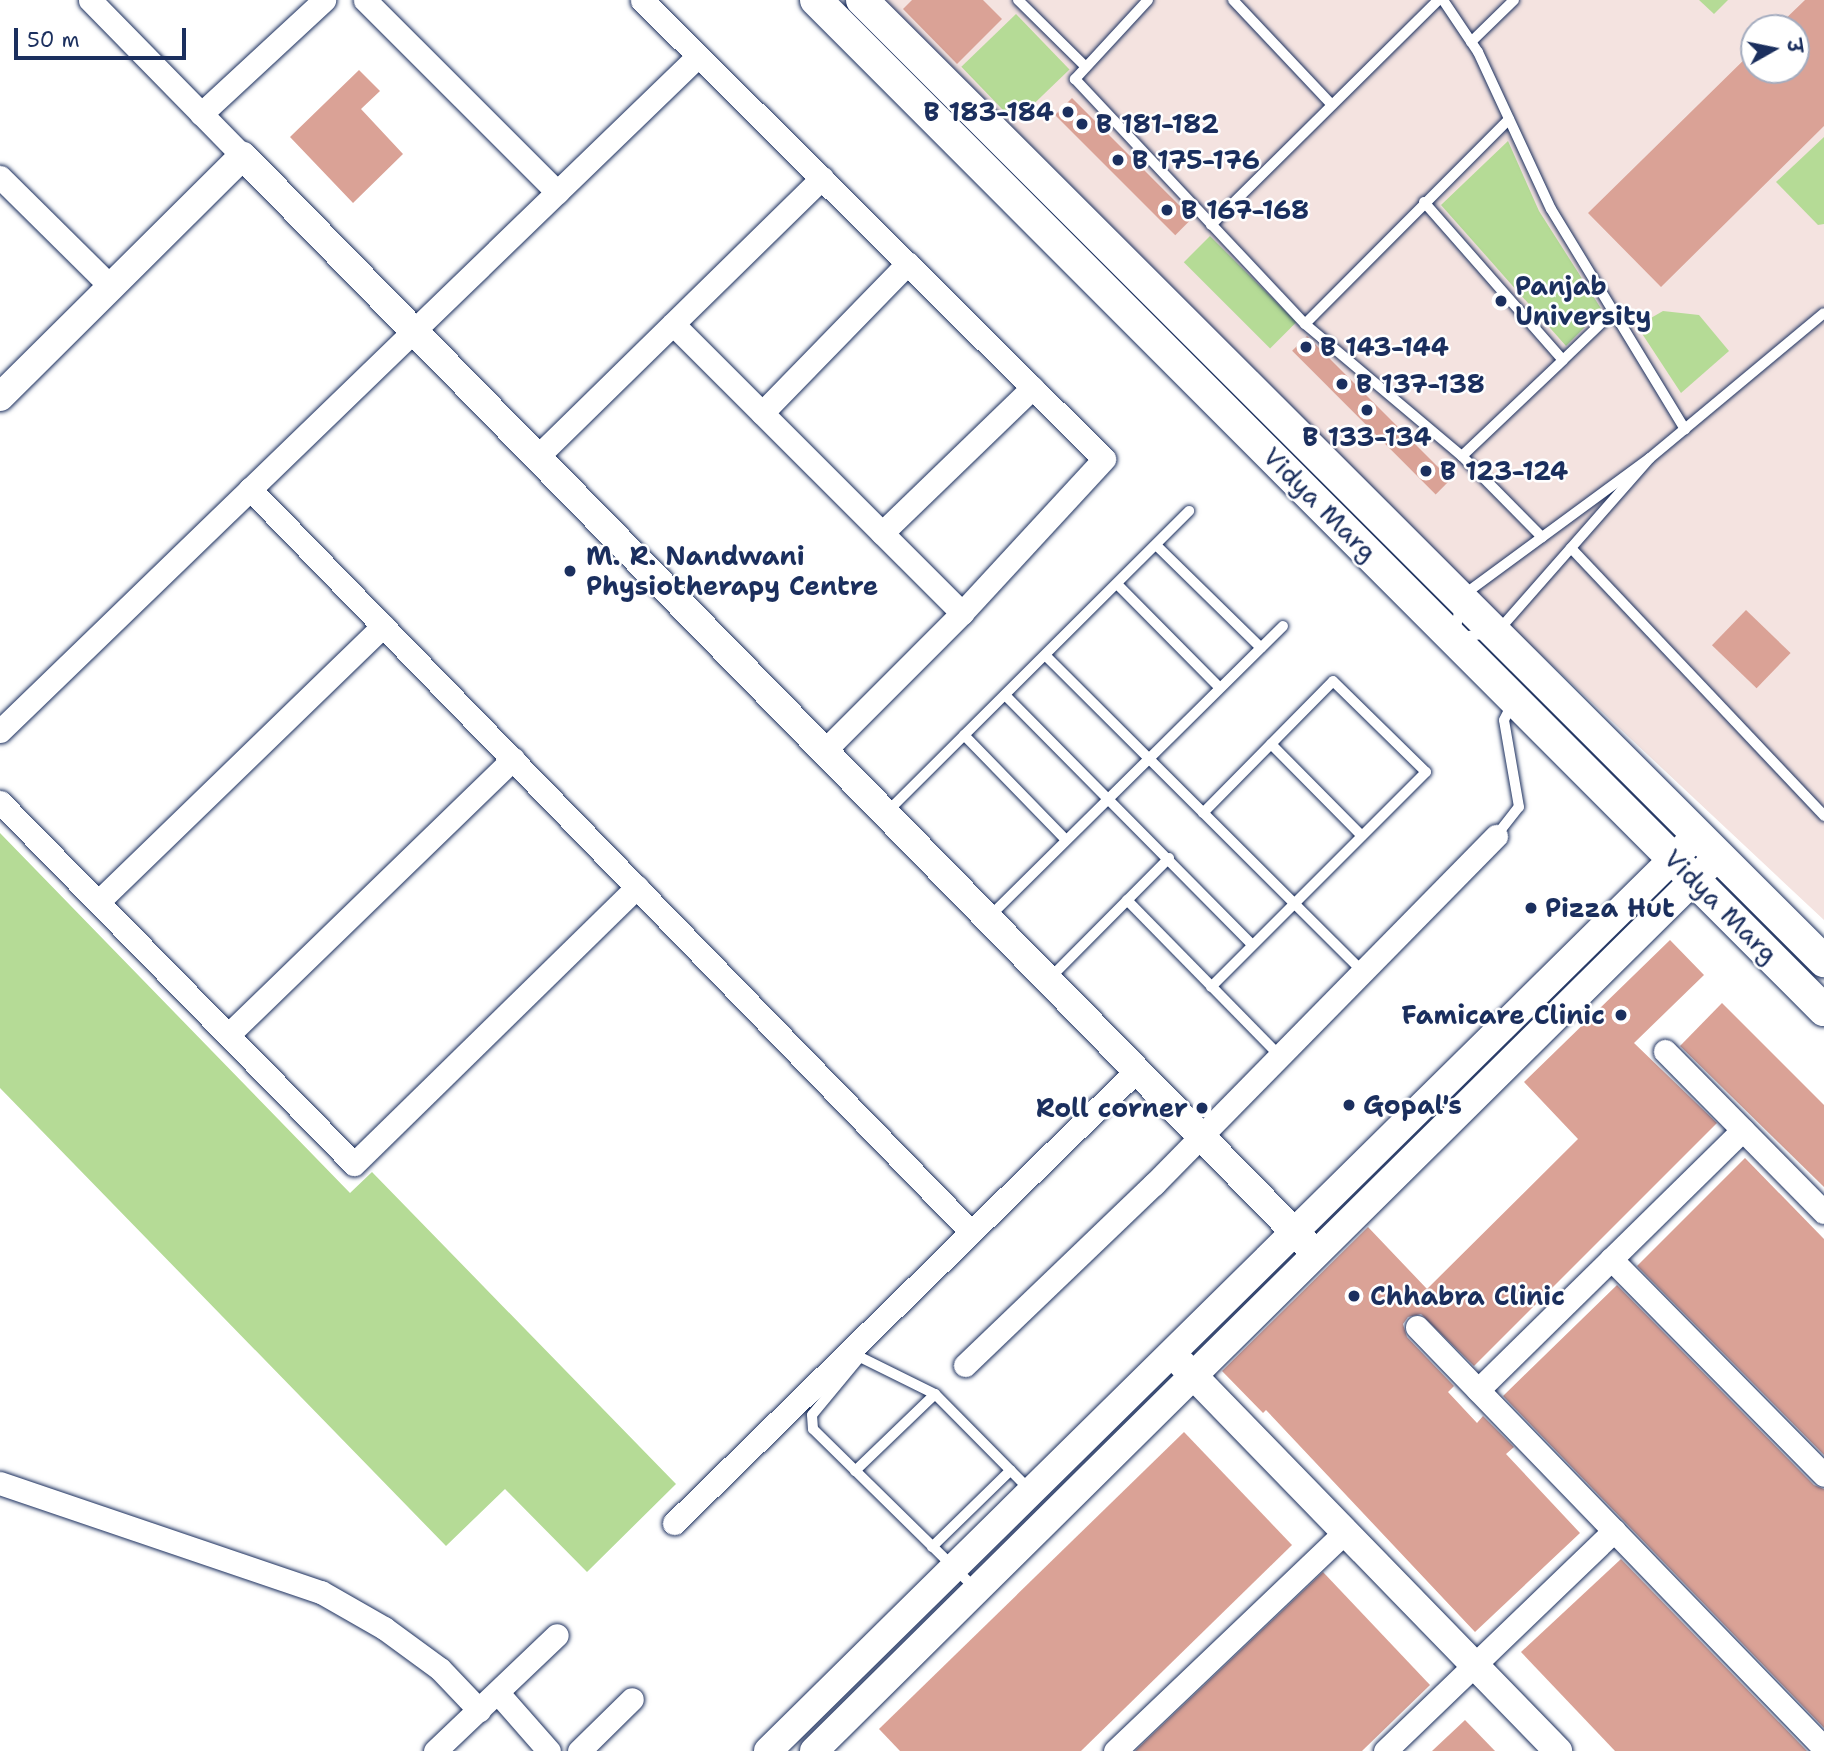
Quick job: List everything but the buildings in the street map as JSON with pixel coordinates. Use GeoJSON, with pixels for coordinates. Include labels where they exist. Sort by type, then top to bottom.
{"type":"FeatureCollection","features":[{"type":"Feature","properties":{"kind":"main road","name":"Vidya Marg"},"geometry":{"type":"LineString","coordinates":[[816,0],[1824,1010]]}},
{"type":"Feature","properties":{"kind":"main road","name":"Vidya Marg"},"geometry":{"type":"LineString","coordinates":[[862,0],[1462,596],[1824,961]]}},
{"type":"Feature","properties":{"kind":"street"},"geometry":{"type":"LineString","coordinates":[[90,0],[1317,1254]]}},
{"type":"Feature","properties":{"kind":"street"},"geometry":{"type":"LineString","coordinates":[[201,114],[324,0]]}},
{"type":"Feature","properties":{"kind":"street"},"geometry":{"type":"LineString","coordinates":[[365,0],[557,192]]}},
{"type":"Feature","properties":{"kind":"street"},"geometry":{"type":"LineString","coordinates":[[642,0],[1104,459],[962,613],[824,751]]}},
{"type":"Feature","properties":{"kind":"street"},"geometry":{"type":"LineString","coordinates":[[0,731],[698,56]]}},
{"type":"Feature","properties":{"kind":"street"},"geometry":{"type":"LineString","coordinates":[[0,397],[243,156]]}},
{"type":"Feature","properties":{"kind":"street"},"geometry":{"type":"LineString","coordinates":[[0,177],[111,288]]}},
{"type":"Feature","properties":{"kind":"street"},"geometry":{"type":"LineString","coordinates":[[537,457],[822,178]]}},
{"type":"Feature","properties":{"kind":"street"},"geometry":{"type":"LineString","coordinates":[[762,413],[908,263]]}},
{"type":"Feature","properties":{"kind":"street"},"geometry":{"type":"LineString","coordinates":[[673,324],[962,613]]}},
{"type":"Feature","properties":{"kind":"street"},"geometry":{"type":"LineString","coordinates":[[882,533],[1032,388]]}},
{"type":"Feature","properties":{"kind":"street"},"geometry":{"type":"LineString","coordinates":[[250,489],[971,1232]]}},
{"type":"Feature","properties":{"kind":"street"},"geometry":{"type":"LineString","coordinates":[[98,902],[383,626]]}},
{"type":"Feature","properties":{"kind":"street"},"geometry":{"type":"LineString","coordinates":[[228,1035],[513,759]]}},
{"type":"Feature","properties":{"kind":"street"},"geometry":{"type":"LineString","coordinates":[[0,802],[354,1164],[637,887]]}},
{"type":"Feature","properties":{"kind":"street"},"geometry":{"type":"LineString","coordinates":[[965,1365],[1201,1136],[1496,836]]}},
{"type":"Feature","properties":{"kind":"street"},"geometry":{"type":"LineString","coordinates":[[814,1751],[1317,1254],[1708,845]]}},
{"type":"Feature","properties":{"kind":"street"},"geometry":{"type":"LineString","coordinates":[[768,1751],[1294,1231],[1684,869]]}},
{"type":"Feature","properties":{"kind":"street"},"geometry":{"type":"LineString","coordinates":[[1665,1051],[1824,1212]]}},
{"type":"Feature","properties":{"kind":"street"},"geometry":{"type":"LineString","coordinates":[[674,1523],[857,1352],[971,1232],[1137,1070]]}},
{"type":"Feature","properties":{"kind":"street"},"geometry":{"type":"LineString","coordinates":[[1478,1390],[1743,1130]]}},
{"type":"Feature","properties":{"kind":"street"},"geometry":{"type":"LineString","coordinates":[[1611,1259],[1824,1475]]}},
{"type":"Feature","properties":{"kind":"street"},"geometry":{"type":"LineString","coordinates":[[1417,1327],[1824,1748]]}},
{"type":"Feature","properties":{"kind":"street"},"geometry":{"type":"LineString","coordinates":[[1171,1353],[1558,1751]]}},
{"type":"Feature","properties":{"kind":"street"},"geometry":{"type":"LineString","coordinates":[[0,1483],[321,1592],[384,1628],[440,1669],[479,1710]]}},
{"type":"Feature","properties":{"kind":"street"},"geometry":{"type":"LineString","coordinates":[[1385,1751],[1614,1531]]}},
{"type":"Feature","properties":{"kind":"street"},"geometry":{"type":"LineString","coordinates":[[1115,1751],[1345,1532]]}},
{"type":"Feature","properties":{"kind":"street"},"geometry":{"type":"LineString","coordinates":[[435,1751],[557,1635]]}},
{"type":"Feature","properties":{"kind":"street"},"geometry":{"type":"LineString","coordinates":[[498,1693],[548,1751]]}},
{"type":"Feature","properties":{"kind":"street"},"geometry":{"type":"LineString","coordinates":[[579,1751],[632,1699]]}},
{"type":"Feature","properties":{"kind":"lane"},"geometry":{"type":"LineString","coordinates":[[1018,0],[1086,67]]}},
{"type":"Feature","properties":{"kind":"lane"},"geometry":{"type":"LineString","coordinates":[[1148,0],[1075,79],[1305,324],[1462,456],[1542,537]]}},
{"type":"Feature","properties":{"kind":"lane"},"geometry":{"type":"LineString","coordinates":[[1233,0],[1332,105]]}},
{"type":"Feature","properties":{"kind":"lane"},"geometry":{"type":"LineString","coordinates":[[1211,225],[1441,0],[1471,42],[1551,209],[1685,429]]}},
{"type":"Feature","properties":{"kind":"lane"},"geometry":{"type":"LineString","coordinates":[[1471,42],[1514,0]]}},
{"type":"Feature","properties":{"kind":"lane"},"geometry":{"type":"LineString","coordinates":[[1305,324],[1509,119]]}},
{"type":"Feature","properties":{"kind":"lane"},"geometry":{"type":"LineString","coordinates":[[1424,202],[1563,360]]}},
{"type":"Feature","properties":{"kind":"lane"},"geometry":{"type":"LineString","coordinates":[[1462,456],[1614,311]]}},
{"type":"Feature","properties":{"kind":"lane"},"geometry":{"type":"LineString","coordinates":[[1650,458],[1497,632],[1454,638],[1462,596],[1650,458],[1824,313]]}},
{"type":"Feature","properties":{"kind":"lane"},"geometry":{"type":"LineString","coordinates":[[886,813],[1189,511]]}},
{"type":"Feature","properties":{"kind":"lane"},"geometry":{"type":"LineString","coordinates":[[1156,545],[1261,648]]}},
{"type":"Feature","properties":{"kind":"lane"},"geometry":{"type":"LineString","coordinates":[[1571,548],[1824,816]]}},
{"type":"Feature","properties":{"kind":"lane"},"geometry":{"type":"LineString","coordinates":[[1117,584],[1220,688]]}},
{"type":"Feature","properties":{"kind":"lane"},"geometry":{"type":"LineString","coordinates":[[988,918],[1283,626]]}},
{"type":"Feature","properties":{"kind":"lane"},"geometry":{"type":"LineString","coordinates":[[1046,656],[1363,972]]}},
{"type":"Feature","properties":{"kind":"lane"},"geometry":{"type":"LineString","coordinates":[[1203,813],[1333,681],[1426,772],[1211,987]]}},
{"type":"Feature","properties":{"kind":"lane"},"geometry":{"type":"LineString","coordinates":[[1005,695],[1252,945]]}},
{"type":"Feature","properties":{"kind":"lane"},"geometry":{"type":"LineString","coordinates":[[1496,836],[1520,807],[1503,720],[1515,699]]}},
{"type":"Feature","properties":{"kind":"lane"},"geometry":{"type":"LineString","coordinates":[[964,735],[1066,840]]}},
{"type":"Feature","properties":{"kind":"lane"},"geometry":{"type":"LineString","coordinates":[[1271,744],[1362,836]]}},
{"type":"Feature","properties":{"kind":"lane"},"geometry":{"type":"LineString","coordinates":[[1048,980],[1169,859]]}},
{"type":"Feature","properties":{"kind":"lane"},"geometry":{"type":"LineString","coordinates":[[1127,900],[1280,1056]]}},
{"type":"Feature","properties":{"kind":"lane"},"geometry":{"type":"LineString","coordinates":[[977,1590],[855,1471],[810,1421],[857,1352],[935,1394],[1031,1491]]}},
{"type":"Feature","properties":{"kind":"lane"},"geometry":{"type":"LineString","coordinates":[[855,1471],[935,1394]]}},
{"type":"Feature","properties":{"kind":"lane"},"geometry":{"type":"LineString","coordinates":[[932,1547],[1011,1470]]}},
{"type":"Feature","properties":{"kind":"shaded area","name":"Panjab University"},"geometry":{"type":"Polygon","coordinates":[[[876,0],[1824,0],[1824,920],[1410,532],[876,0]]]}},
{"type":"Feature","properties":{"kind":"green space"},"geometry":{"type":"Polygon","coordinates":[[[1699,0],[1728,0],[1714,14],[1699,0]]]}},
{"type":"Feature","properties":{"kind":"green space"},"geometry":{"type":"Polygon","coordinates":[[[1016,14],[1069,69],[1015,122],[961,67],[1016,14]]]}},
{"type":"Feature","properties":{"kind":"green space"},"geometry":{"type":"Polygon","coordinates":[[[1824,137],[1824,224],[1818,225],[1776,182],[1824,137]]]}},
{"type":"Feature","properties":{"kind":"green space"},"geometry":{"type":"Polygon","coordinates":[[[1508,141],[1539,211],[1602,310],[1566,346],[1441,205],[1508,141]]]}},
{"type":"Feature","properties":{"kind":"green space"},"geometry":{"type":"Polygon","coordinates":[[[1210,236],[1296,322],[1270,348],[1184,262],[1210,236]]]}},
{"type":"Feature","properties":{"kind":"green space"},"geometry":{"type":"Polygon","coordinates":[[[1663,311],[1699,315],[1729,351],[1681,393],[1637,326],[1663,311]]]}},
{"type":"Feature","properties":{"kind":"green space"},"geometry":{"type":"Polygon","coordinates":[[[0,833],[350,1193],[372,1172],[676,1484],[587,1572],[505,1489],[446,1546],[0,1088],[0,833]]]}},
{"type":"Feature","properties":{"kind":"place","name":"B 183-184"},"geometry":{"type":"Point","coordinates":[1068,112]}},
{"type":"Feature","properties":{"kind":"place","name":"B 181-182"},"geometry":{"type":"Point","coordinates":[1082,124]}},
{"type":"Feature","properties":{"kind":"place","name":"B 175-176"},"geometry":{"type":"Point","coordinates":[1118,160]}},
{"type":"Feature","properties":{"kind":"place","name":"B 167-168"},"geometry":{"type":"Point","coordinates":[1167,210]}},
{"type":"Feature","properties":{"kind":"place","name":"Panjab University"},"geometry":{"type":"Point","coordinates":[1501,301]}},
{"type":"Feature","properties":{"kind":"place","name":"B 143-144"},"geometry":{"type":"Point","coordinates":[1306,347]}},
{"type":"Feature","properties":{"kind":"place","name":"B 137-138"},"geometry":{"type":"Point","coordinates":[1342,384]}},
{"type":"Feature","properties":{"kind":"place","name":"B 133-134"},"geometry":{"type":"Point","coordinates":[1367,410]}},
{"type":"Feature","properties":{"kind":"place","name":"B 123-124"},"geometry":{"type":"Point","coordinates":[1426,471]}},
{"type":"Feature","properties":{"kind":"place","name":"M. R. Nandwani Physiotherapy Centre"},"geometry":{"type":"Point","coordinates":[570,571]}},
{"type":"Feature","properties":{"kind":"place","name":"Pizza Hut"},"geometry":{"type":"Point","coordinates":[1531,908]}},
{"type":"Feature","properties":{"kind":"place","name":"Famicare Clinic"},"geometry":{"type":"Point","coordinates":[1621,1015]}},
{"type":"Feature","properties":{"kind":"place","name":"Gopal's"},"geometry":{"type":"Point","coordinates":[1349,1105]}},
{"type":"Feature","properties":{"kind":"place","name":"Roll corner"},"geometry":{"type":"Point","coordinates":[1202,1108]}},
{"type":"Feature","properties":{"kind":"place","name":"Chhabra Clinic"},"geometry":{"type":"Point","coordinates":[1354,1296]}}]}
